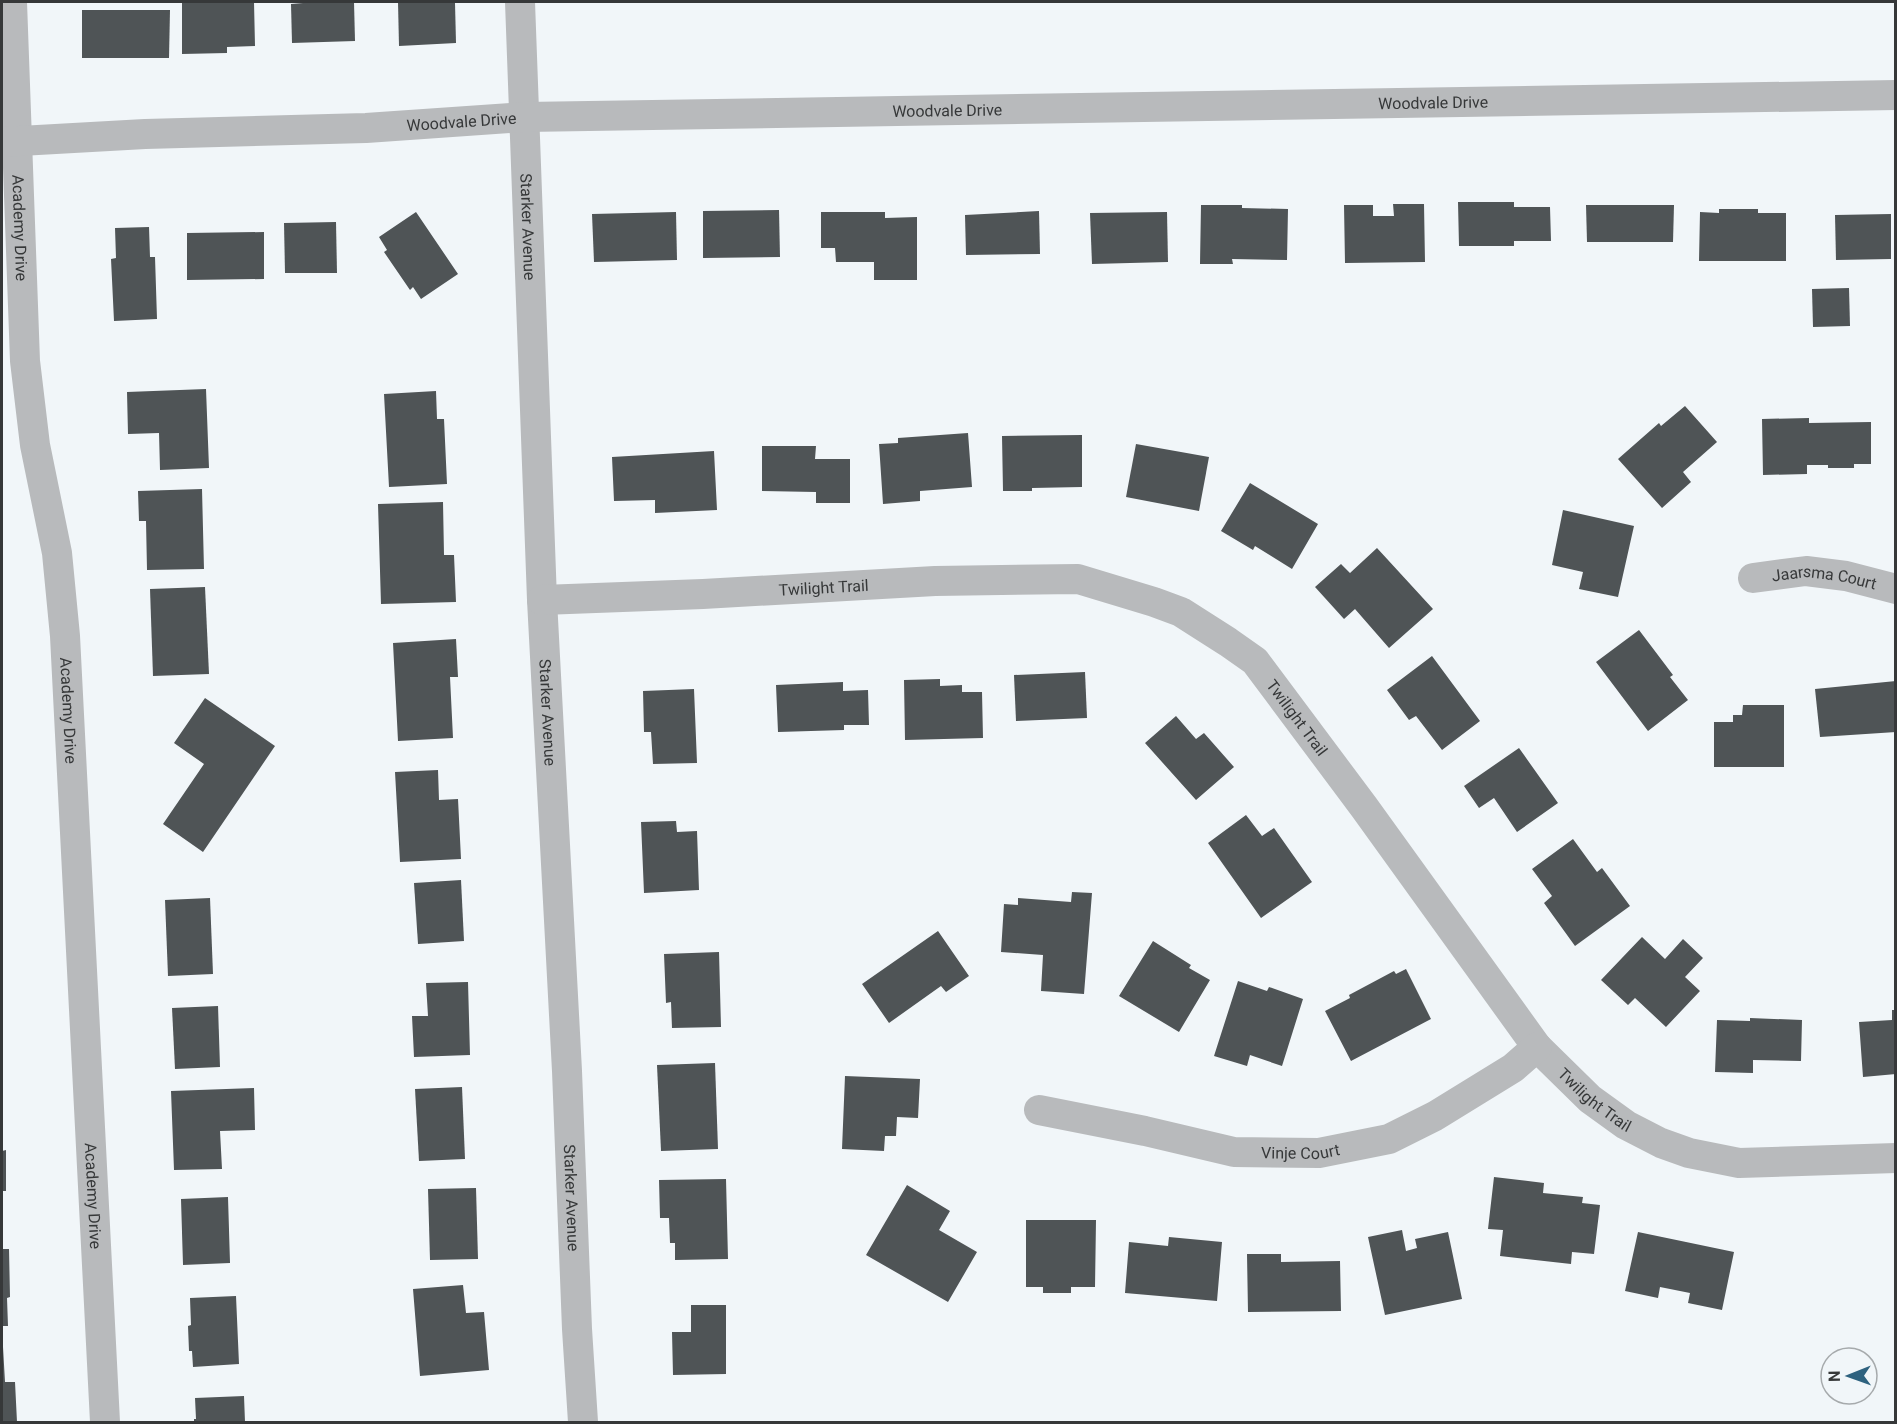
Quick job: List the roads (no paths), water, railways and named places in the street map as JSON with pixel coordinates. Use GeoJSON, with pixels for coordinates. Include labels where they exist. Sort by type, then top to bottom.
{"type":"FeatureCollection","features":[{"type":"Feature","properties":{"kind":"street","name":"Academy Drive"},"geometry":{"type":"LineString","coordinates":[[12,2],[10,142],[25,361],[35,445],[57,553],[65,636],[105,1422]]}},
{"type":"Feature","properties":{"kind":"street","name":"Starker Avenue"},"geometry":{"type":"LineString","coordinates":[[520,2],[542,600],[583,1422]]}},
{"type":"Feature","properties":{"kind":"street","name":"Woodvale Drive"},"geometry":{"type":"LineString","coordinates":[[10,142],[145,134],[366,128],[525,117],[1896,94]]}},
{"type":"Feature","properties":{"kind":"street","name":"Jaarsma Court"},"geometry":{"type":"LineString","coordinates":[[1753,578],[1806,571],[1846,576],[1896,589]]}},
{"type":"Feature","properties":{"kind":"street","name":"Twilight Trail"},"geometry":{"type":"LineString","coordinates":[[542,600],[935,581],[1078,579],[1180,612],[1255,662],[1364,807],[1537,1047],[1590,1099],[1626,1125],[1661,1143],[1689,1153],[1739,1163],[1896,1158]]}},
{"type":"Feature","properties":{"kind":"street","name":"Vinje Court"},"geometry":{"type":"LineString","coordinates":[[1039,1110],[1233,1152],[1319,1153],[1389,1139],[1435,1116],[1503,1074],[1537,1047]]}}]}
